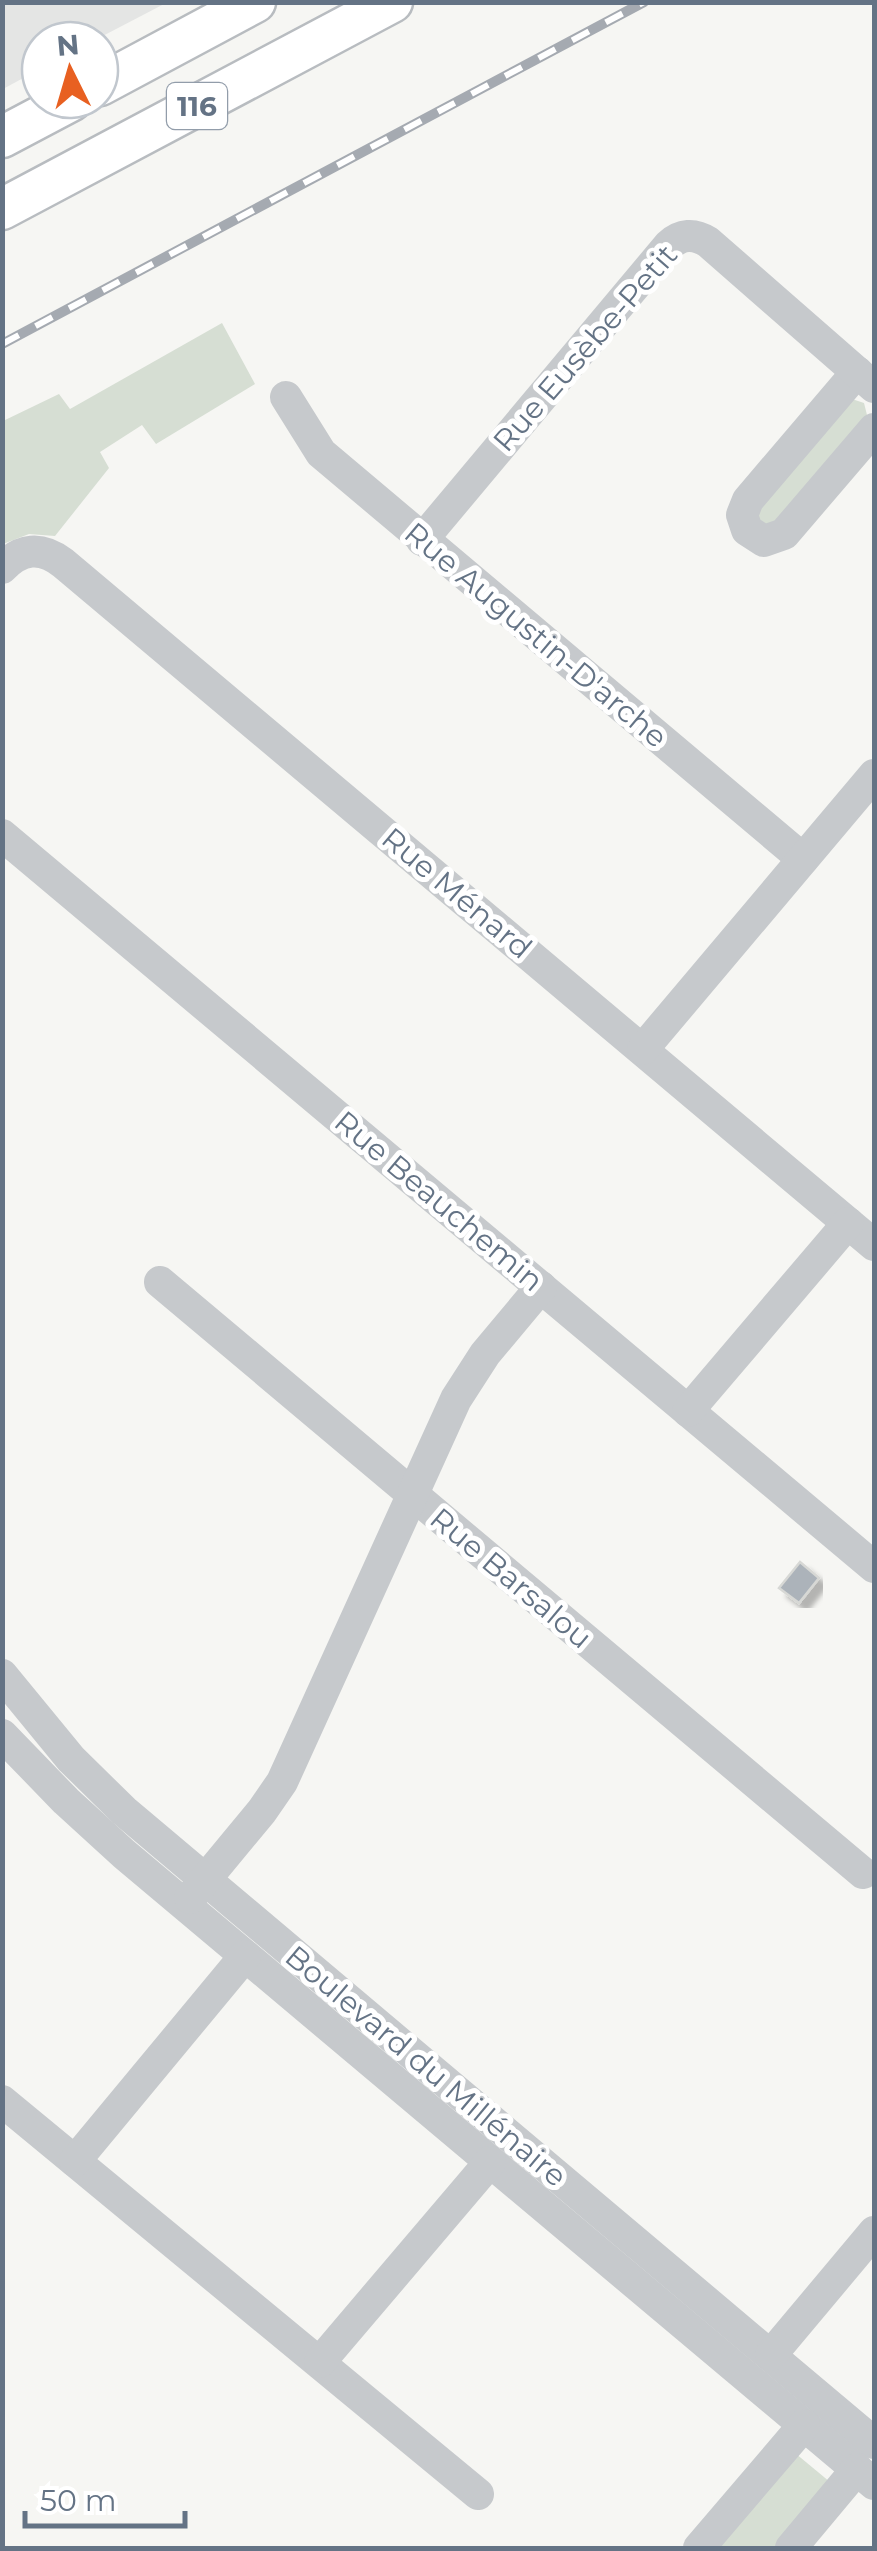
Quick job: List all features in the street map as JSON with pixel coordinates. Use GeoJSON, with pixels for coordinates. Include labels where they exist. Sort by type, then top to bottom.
{"type":"FeatureCollection","features":[{"type":"Feature","properties":{"kind":"main road","name":"116"},"geometry":{"type":"LineString","coordinates":[[120,74],[255,2]]}},
{"type":"Feature","properties":{"kind":"main road","name":"116"},"geometry":{"type":"LineString","coordinates":[[2,209],[392,2]]}},
{"type":"Feature","properties":{"kind":"main road"},"geometry":{"type":"LineString","coordinates":[[2,137],[34,120]]}},
{"type":"Feature","properties":{"kind":"street","name":"Rue Eusèbe-Petit"},"geometry":{"type":"LineString","coordinates":[[422,540],[669,245],[682,236],[699,236],[709,243],[866,379],[745,505],[742,520],[750,534],[764,540],[784,534],[874,429]]}},
{"type":"Feature","properties":{"kind":"street","name":"Rue Augustin-D'arche"},"geometry":{"type":"LineString","coordinates":[[286,398],[321,453],[802,859]]}},
{"type":"Feature","properties":{"kind":"street","name":"Rue Ménard"},"geometry":{"type":"LineString","coordinates":[[2,568],[16,555],[34,550],[52,555],[874,1245]]}},
{"type":"Feature","properties":{"kind":"street"},"geometry":{"type":"LineString","coordinates":[[643,1049],[874,775]]}},
{"type":"Feature","properties":{"kind":"street","name":"Rue Beauchemin"},"geometry":{"type":"LineString","coordinates":[[2,835],[874,1567]]}},
{"type":"Feature","properties":{"kind":"street"},"geometry":{"type":"LineString","coordinates":[[688,1411],[848,1222]]}},
{"type":"Feature","properties":{"kind":"street","name":"Rue Barsalou"},"geometry":{"type":"LineString","coordinates":[[160,1282],[863,1874]]}},
{"type":"Feature","properties":{"kind":"street"},"geometry":{"type":"LineString","coordinates":[[194,1893],[282,1782],[462,1386],[542,1287]]}},
{"type":"Feature","properties":{"kind":"street","name":"Boulevard du Millénaire"},"geometry":{"type":"LineString","coordinates":[[2,1675],[245,1956],[702,2335],[771,2356],[870,2453]]}},
{"type":"Feature","properties":{"kind":"street","name":"Boulevard du Millénaire"},"geometry":{"type":"LineString","coordinates":[[2,1735],[66,1802],[194,1893],[804,2425],[870,2453]]}},
{"type":"Feature","properties":{"kind":"street"},"geometry":{"type":"LineString","coordinates":[[75,2160],[245,1956]]}},
{"type":"Feature","properties":{"kind":"street"},"geometry":{"type":"LineString","coordinates":[[2,2101],[478,2494]]}},
{"type":"Feature","properties":{"kind":"street"},"geometry":{"type":"LineString","coordinates":[[320,2362],[490,2162]]}},
{"type":"Feature","properties":{"kind":"street"},"geometry":{"type":"LineString","coordinates":[[771,2356],[874,2232]]}},
{"type":"Feature","properties":{"kind":"street"},"geometry":{"type":"LineString","coordinates":[[699,2548],[804,2425]]}},
{"type":"Feature","properties":{"kind":"street"},"geometry":{"type":"LineString","coordinates":[[791,2548],[870,2453]]}},
{"type":"Feature","properties":{"kind":"shaded area"},"geometry":{"type":"Polygon","coordinates":[[[3,2],[166,2],[120,27],[120,20],[20,20],[20,80],[3,89],[3,2]]]}},
{"type":"Feature","properties":{"kind":"shaded area"},"geometry":{"type":"Polygon","coordinates":[[[222,323],[255,384],[156,444],[142,425],[100,452],[109,468],[55,536],[29,534],[3,544],[3,421],[59,394],[70,409],[222,323]]]}},
{"type":"Feature","properties":{"kind":"shaded area"},"geometry":{"type":"Polygon","coordinates":[[[852,399],[864,403],[868,419],[778,525],[763,527],[755,510],[852,399]]]}},
{"type":"Feature","properties":{"kind":"shaded area"},"geometry":{"type":"Polygon","coordinates":[[[795,2453],[830,2482],[777,2548],[712,2548],[795,2453]]]}},
{"type":"Feature","properties":{"kind":"building"},"geometry":{"type":"Polygon","coordinates":[[[800,1562],[819,1578],[799,1603],[779,1588],[800,1562]]]}},
{"type":"Feature","properties":{"kind":"railway"},"geometry":{"type":"LineString","coordinates":[[2,344],[644,2]]}}]}
